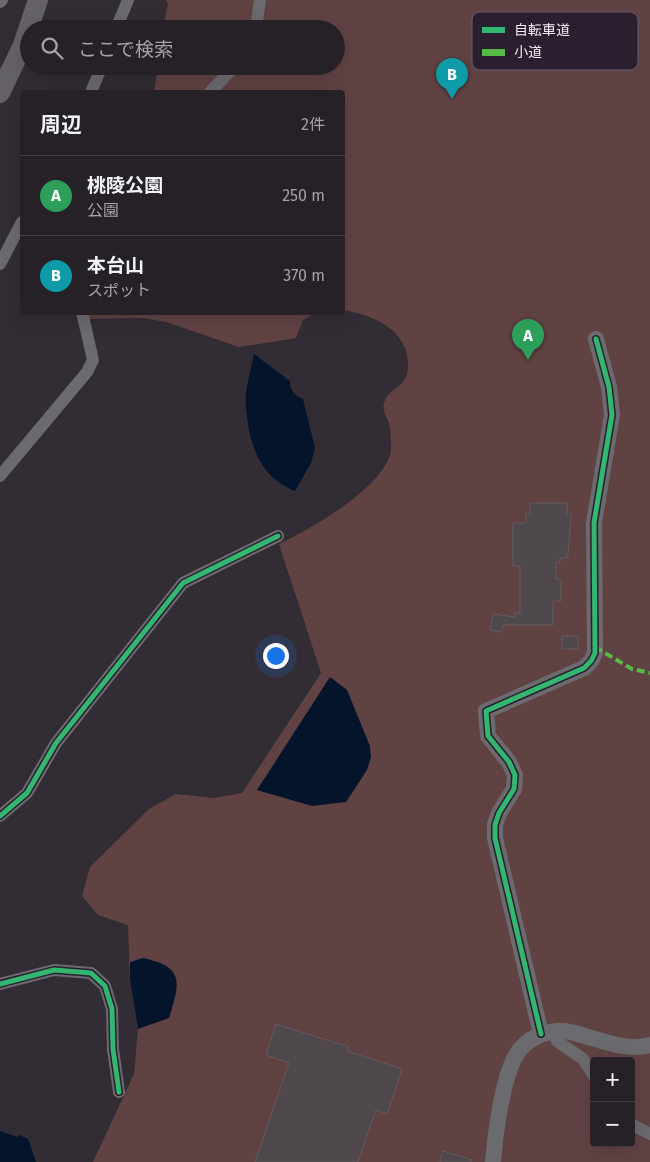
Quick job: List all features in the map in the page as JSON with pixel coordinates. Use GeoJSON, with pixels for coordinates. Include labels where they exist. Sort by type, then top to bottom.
{"type":"FeatureCollection","features":[{"type":"Feature","properties":{"kind":"main road"},"geometry":{"type":"LineString","coordinates":[[31,20],[38,0]]}},
{"type":"Feature","properties":{"kind":"main road"},"geometry":{"type":"LineString","coordinates":[[0,93],[20,51]]}},
{"type":"Feature","properties":{"kind":"street"},"geometry":{"type":"LineString","coordinates":[[120,20],[128,0]]}},
{"type":"Feature","properties":{"kind":"street"},"geometry":{"type":"LineString","coordinates":[[257,20],[260,0]]}},
{"type":"Feature","properties":{"kind":"street"},"geometry":{"type":"LineString","coordinates":[[92,90],[98,75]]}},
{"type":"Feature","properties":{"kind":"street"},"geometry":{"type":"LineString","coordinates":[[212,90],[226,75]]}},
{"type":"Feature","properties":{"kind":"street"},"geometry":{"type":"LineString","coordinates":[[0,264],[20,226]]}},
{"type":"Feature","properties":{"kind":"street"},"geometry":{"type":"LineString","coordinates":[[0,476],[88,372],[93,360],[83,315]]}},
{"type":"Feature","properties":{"kind":"street"},"geometry":{"type":"LineString","coordinates":[[590,1069],[584,1059],[547,1033],[495,838],[495,825],[499,813],[514,789],[515,775],[509,762],[488,736],[486,711],[584,668],[595,654],[594,523],[612,415],[609,387],[596,339]]}},
{"type":"Feature","properties":{"kind":"street"},"geometry":{"type":"LineString","coordinates":[[0,816],[27,793],[56,743],[183,583],[278,536]]}},
{"type":"Feature","properties":{"kind":"street"},"geometry":{"type":"LineString","coordinates":[[0,984],[54,970],[91,973],[105,986],[112,1010],[113,1049],[119,1092]]}},
{"type":"Feature","properties":{"kind":"street"},"geometry":{"type":"LineString","coordinates":[[493,1162],[502,1101],[515,1056],[524,1045],[547,1033],[569,1032],[621,1046],[650,1045]]}},
{"type":"Feature","properties":{"kind":"street"},"geometry":{"type":"LineString","coordinates":[[635,1126],[650,1134]]}},
{"type":"Feature","properties":{"kind":"shaded area"},"geometry":{"type":"Polygon","coordinates":[[[166,0],[650,0],[650,1162],[93,1162],[134,1074],[138,1029],[130,980],[128,925],[98,915],[82,896],[90,867],[149,809],[176,794],[213,798],[242,793],[321,673],[279,544],[342,507],[358,495],[383,469],[390,455],[391,445],[390,428],[384,411],[384,404],[390,393],[403,382],[407,374],[408,360],[405,347],[390,328],[368,316],[345,310],[345,90],[154,90],[157,75],[345,75],[345,20],[165,20],[168,4],[166,0]]]}},
{"type":"Feature","properties":{"kind":"shaded area"},"geometry":{"type":"Polygon","coordinates":[[[83,315],[312,315],[303,320],[296,338],[239,347],[166,322],[143,318],[87,319],[83,315]]]}},
{"type":"Feature","properties":{"kind":"water"},"geometry":{"type":"Polygon","coordinates":[[[254,354],[290,381],[293,392],[303,399],[315,448],[311,463],[295,491],[283,485],[264,468],[253,446],[247,421],[246,401],[254,354]]]}},
{"type":"Feature","properties":{"kind":"water"},"geometry":{"type":"Polygon","coordinates":[[[330,677],[347,690],[370,746],[371,757],[367,770],[346,802],[312,806],[257,790],[330,677]]]}},
{"type":"Feature","properties":{"kind":"water"},"geometry":{"type":"Polygon","coordinates":[[[143,958],[157,962],[173,971],[177,986],[169,1018],[138,1029],[130,980],[130,962],[143,958]]]}},
{"type":"Feature","properties":{"kind":"water"},"geometry":{"type":"Polygon","coordinates":[[[0,1131],[17,1137],[20,1135],[28,1139],[36,1162],[0,1162],[0,1131]]]}},
{"type":"Feature","properties":{"kind":"building"},"geometry":{"type":"Polygon","coordinates":[[[530,503],[567,503],[567,514],[571,514],[567,558],[560,558],[560,562],[556,562],[556,579],[561,579],[561,601],[553,601],[553,625],[503,625],[502,632],[490,630],[493,614],[515,617],[515,613],[520,613],[520,566],[513,566],[513,523],[526,523],[526,514],[530,514],[530,503]]]}},
{"type":"Feature","properties":{"kind":"building"},"geometry":{"type":"Polygon","coordinates":[[[562,636],[578,636],[578,649],[562,649],[562,636]]]}},
{"type":"Feature","properties":{"kind":"building"},"geometry":{"type":"Polygon","coordinates":[[[276,1024],[349,1047],[347,1051],[402,1069],[387,1114],[376,1110],[358,1162],[255,1162],[289,1063],[266,1055],[276,1024]]]}},
{"type":"Feature","properties":{"kind":"building"},"geometry":{"type":"Polygon","coordinates":[[[443,1151],[472,1160],[471,1162],[440,1162],[443,1151]]]}},
{"type":"Feature","properties":{"kind":"marked path"},"geometry":{"type":"LineString","coordinates":[[595,647],[632,669],[650,673]]}},
{"type":"Feature","properties":{"kind":"cycle path"},"geometry":{"type":"LineString","coordinates":[[541,1034],[495,838],[495,825],[499,813],[514,789],[515,775],[509,762],[488,736],[486,711],[584,668],[591,661],[595,653],[594,523],[612,415],[609,387],[596,339]]}},
{"type":"Feature","properties":{"kind":"cycle path"},"geometry":{"type":"LineString","coordinates":[[0,816],[27,793],[56,743],[183,583],[278,536]]}},
{"type":"Feature","properties":{"kind":"cycle path"},"geometry":{"type":"LineString","coordinates":[[0,984],[54,970],[91,973],[105,986],[112,1009],[113,1049],[119,1092]]}},
{"type":"Feature","properties":{"kind":"place","name":"本台山"},"geometry":{"type":"Point","coordinates":[452,99]}},
{"type":"Feature","properties":{"kind":"place","name":"桃陵公園"},"geometry":{"type":"Point","coordinates":[528,360]}}]}
